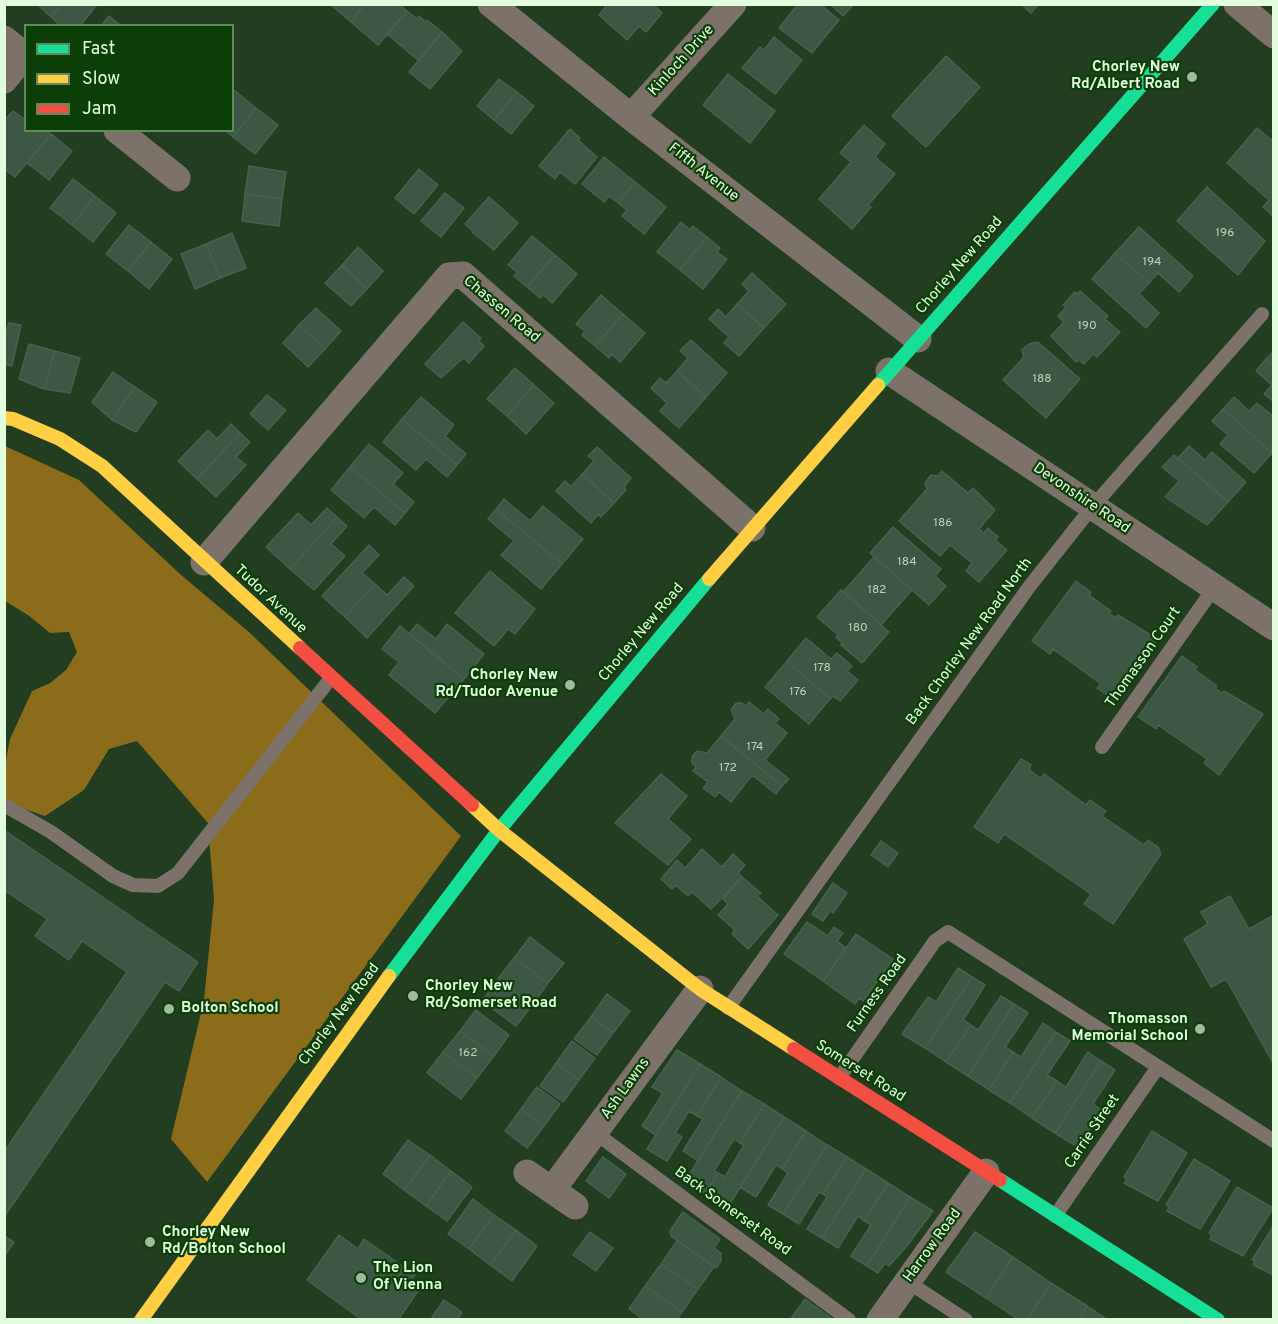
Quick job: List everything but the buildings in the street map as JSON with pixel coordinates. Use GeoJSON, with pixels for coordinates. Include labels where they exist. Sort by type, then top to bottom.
{"type":"FeatureCollection","features":[{"type":"Feature","properties":{"kind":"main road","name":"Chorley New Road"},"geometry":{"type":"LineString","coordinates":[[141,1320],[329,1056],[499,830],[752,528],[1213,4]]}},
{"type":"Feature","properties":{"kind":"main road","name":"Tudor Avenue"},"geometry":{"type":"LineString","coordinates":[[4,418],[13,419],[60,439],[102,466],[204,562],[499,830]]}},
{"type":"Feature","properties":{"kind":"main road","name":"Somerset Road"},"geometry":{"type":"LineString","coordinates":[[499,830],[728,1008],[1218,1320]]}},
{"type":"Feature","properties":{"kind":"street","name":"Fifth Avenue"},"geometry":{"type":"LineString","coordinates":[[491,4],[631,117],[918,339]]}},
{"type":"Feature","properties":{"kind":"street","name":"Kinloch Drive"},"geometry":{"type":"LineString","coordinates":[[631,117],[733,4]]}},
{"type":"Feature","properties":{"kind":"street"},"geometry":{"type":"LineString","coordinates":[[1237,4],[1274,35]]}},
{"type":"Feature","properties":{"kind":"street"},"geometry":{"type":"LineString","coordinates":[[4,80],[18,51]]}},
{"type":"Feature","properties":{"kind":"street"},"geometry":{"type":"LineString","coordinates":[[120,132],[177,178]]}},
{"type":"Feature","properties":{"kind":"street","name":"Chassen Road"},"geometry":{"type":"LineString","coordinates":[[204,562],[449,276],[463,275],[752,528]]}},
{"type":"Feature","properties":{"kind":"street","name":"Devonshire Road"},"geometry":{"type":"LineString","coordinates":[[889,371],[1274,627]]}},
{"type":"Feature","properties":{"kind":"street","name":"Ash Lawns"},"geometry":{"type":"LineString","coordinates":[[552,1190],[700,988]]}},
{"type":"Feature","properties":{"kind":"street","name":"Harrow Road"},"geometry":{"type":"LineString","coordinates":[[880,1320],[986,1172]]}},
{"type":"Feature","properties":{"kind":"street"},"geometry":{"type":"LineString","coordinates":[[527,1173],[575,1206]]}},
{"type":"Feature","properties":{"kind":"lane","name":"Back Chorley New Road North"},"geometry":{"type":"LineString","coordinates":[[728,1008],[1029,587],[1093,506],[1262,314]]}},
{"type":"Feature","properties":{"kind":"lane","name":"Thomasson Court"},"geometry":{"type":"LineString","coordinates":[[1102,747],[1214,588]]}},
{"type":"Feature","properties":{"kind":"lane"},"geometry":{"type":"LineString","coordinates":[[4,804],[51,832],[113,876],[133,885],[158,886],[178,873],[331,678]]}},
{"type":"Feature","properties":{"kind":"lane","name":"Furness Road"},"geometry":{"type":"LineString","coordinates":[[839,1078],[935,941],[948,932],[1158,1067]]}},
{"type":"Feature","properties":{"kind":"lane"},"geometry":{"type":"LineString","coordinates":[[1158,1067],[1274,1141]]}},
{"type":"Feature","properties":{"kind":"lane","name":"Carrie Street"},"geometry":{"type":"LineString","coordinates":[[1055,1216],[1158,1067]]}},
{"type":"Feature","properties":{"kind":"lane","name":"Back Somerset Road"},"geometry":{"type":"LineString","coordinates":[[594,1132],[849,1320]]}},
{"type":"Feature","properties":{"kind":"lane"},"geometry":{"type":"LineString","coordinates":[[908,1282],[966,1320]]}},
{"type":"Feature","properties":{"kind":"shaded area"},"geometry":{"type":"Polygon","coordinates":[[[5,446],[79,480],[181,575],[249,632],[461,836],[207,1182],[171,1139],[204,1000],[214,900],[208,823],[137,741],[109,749],[84,790],[45,816],[6,803],[5,765],[10,739],[32,691],[50,683],[66,670],[77,652],[69,632],[50,633],[28,615],[5,601],[5,446]]]}},
{"type":"Feature","properties":{"kind":"traffic: fast"},"geometry":{"type":"LineString","coordinates":[[878,385],[1213,4]]}},
{"type":"Feature","properties":{"kind":"traffic: fast"},"geometry":{"type":"LineString","coordinates":[[389,976],[499,830],[709,579]]}},
{"type":"Feature","properties":{"kind":"traffic: fast"},"geometry":{"type":"LineString","coordinates":[[1000,1180],[1218,1320]]}},
{"type":"Feature","properties":{"kind":"traffic: slow"},"geometry":{"type":"LineString","coordinates":[[709,579],[878,385]]}},
{"type":"Feature","properties":{"kind":"traffic: slow"},"geometry":{"type":"LineString","coordinates":[[4,418],[13,419],[60,439],[102,466],[300,648]]}},
{"type":"Feature","properties":{"kind":"traffic: slow"},"geometry":{"type":"LineString","coordinates":[[472,805],[499,830],[700,989],[794,1049]]}},
{"type":"Feature","properties":{"kind":"traffic: slow"},"geometry":{"type":"LineString","coordinates":[[141,1320],[389,976]]}},
{"type":"Feature","properties":{"kind":"traffic: jam"},"geometry":{"type":"LineString","coordinates":[[300,648],[472,805]]}},
{"type":"Feature","properties":{"kind":"traffic: jam"},"geometry":{"type":"LineString","coordinates":[[794,1049],[1000,1180]]}},
{"type":"Feature","properties":{"kind":"place","name":"Chorley New Rd/Albert Road"},"geometry":{"type":"Point","coordinates":[1192,77]}},
{"type":"Feature","properties":{"kind":"place","name":"Chorley New Rd/Tudor Avenue"},"geometry":{"type":"Point","coordinates":[570,685]}},
{"type":"Feature","properties":{"kind":"place","name":"Chorley New Rd/Somerset Road"},"geometry":{"type":"Point","coordinates":[413,996]}},
{"type":"Feature","properties":{"kind":"place","name":"Bolton School"},"geometry":{"type":"Point","coordinates":[169,1009]}},
{"type":"Feature","properties":{"kind":"place","name":"Thomasson Memorial School"},"geometry":{"type":"Point","coordinates":[1200,1029]}},
{"type":"Feature","properties":{"kind":"place","name":"Chorley New Rd/Bolton School"},"geometry":{"type":"Point","coordinates":[150,1242]}},
{"type":"Feature","properties":{"kind":"place","name":"The Lion Of Vienna"},"geometry":{"type":"Point","coordinates":[361,1278]}}]}
